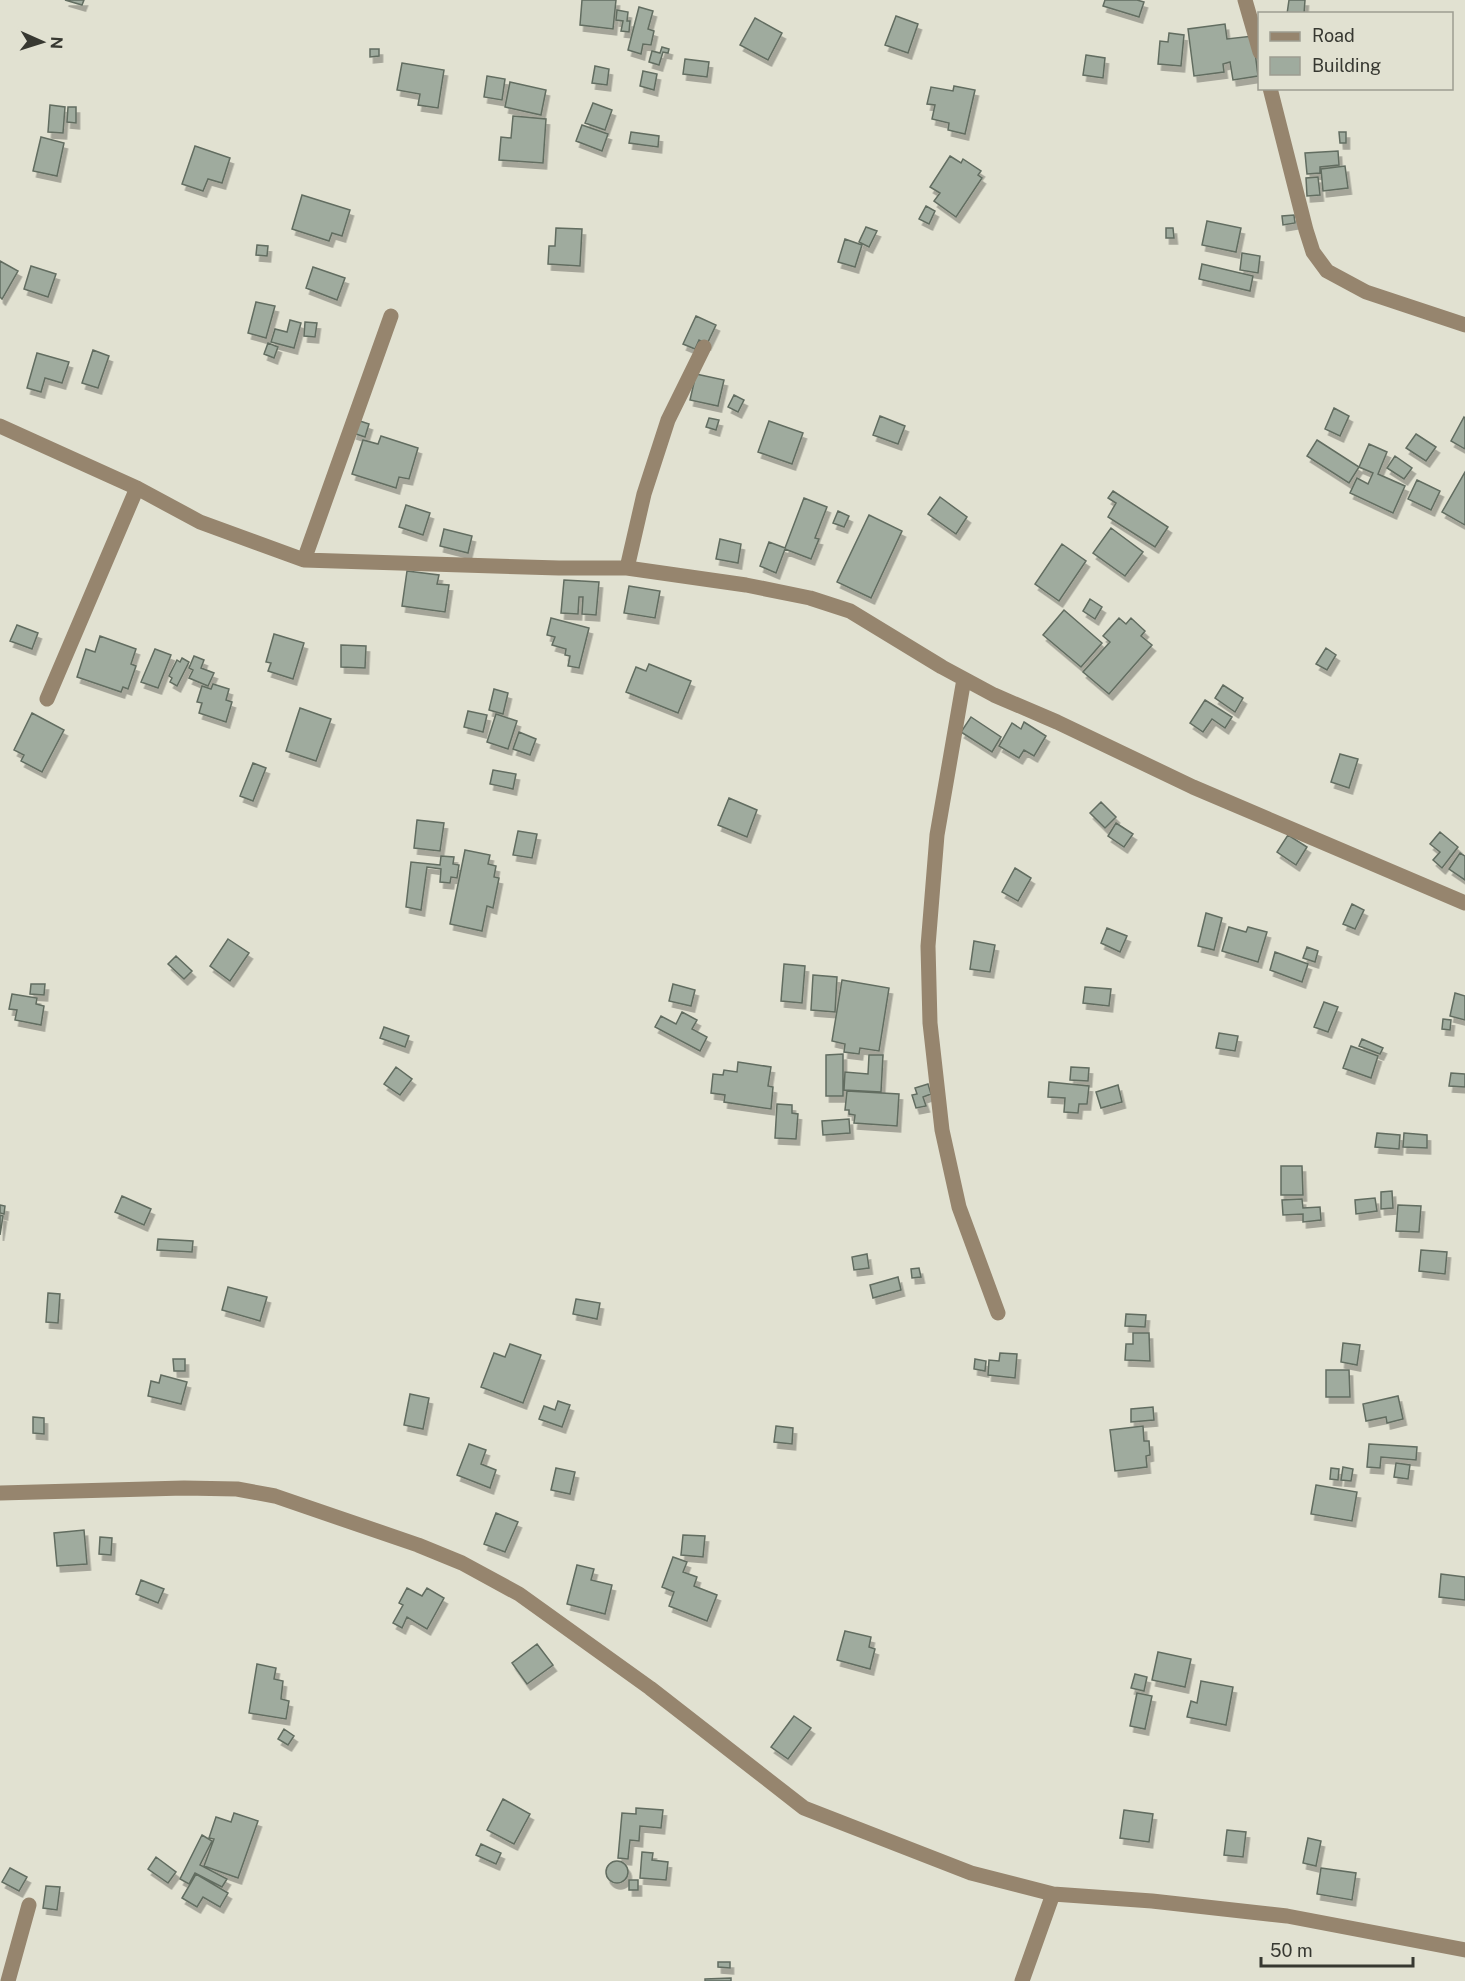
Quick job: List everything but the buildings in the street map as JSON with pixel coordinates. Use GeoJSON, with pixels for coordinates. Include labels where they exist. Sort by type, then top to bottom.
{"type":"FeatureCollection","features":[{"type":"Feature","properties":{"kind":"street"},"geometry":{"type":"LineString","coordinates":[[1245,0],[1258,45]]}},
{"type":"Feature","properties":{"kind":"street"},"geometry":{"type":"LineString","coordinates":[[1271,90],[1306,230],[1313,252],[1327,271],[1366,292],[1465,325]]}},
{"type":"Feature","properties":{"kind":"street"},"geometry":{"type":"LineString","coordinates":[[304,560],[391,316]]}},
{"type":"Feature","properties":{"kind":"street"},"geometry":{"type":"LineString","coordinates":[[627,568],[644,494],[668,420],[704,347]]}},
{"type":"Feature","properties":{"kind":"street"},"geometry":{"type":"LineString","coordinates":[[0,426],[137,488],[200,522],[304,560],[627,568],[746,585],[810,598],[850,611],[994,695],[1057,722],[1193,787],[1465,903]]}},
{"type":"Feature","properties":{"kind":"street"},"geometry":{"type":"LineString","coordinates":[[46,699],[137,488]]}},
{"type":"Feature","properties":{"kind":"street"},"geometry":{"type":"LineString","coordinates":[[964,679],[937,835],[927,946],[930,1023],[942,1130],[959,1207],[998,1313]]}},
{"type":"Feature","properties":{"kind":"street"},"geometry":{"type":"LineString","coordinates":[[0,1493],[184,1488],[237,1489],[275,1496],[418,1545],[462,1563],[519,1594],[650,1688],[804,1808],[971,1873],[1053,1894],[1152,1901],[1287,1916],[1465,1950]]}},
{"type":"Feature","properties":{"kind":"street"},"geometry":{"type":"LineString","coordinates":[[1022,1981],[1053,1894]]}},
{"type":"Feature","properties":{"kind":"street"},"geometry":{"type":"LineString","coordinates":[[8,1981],[29,1905]]}}]}
